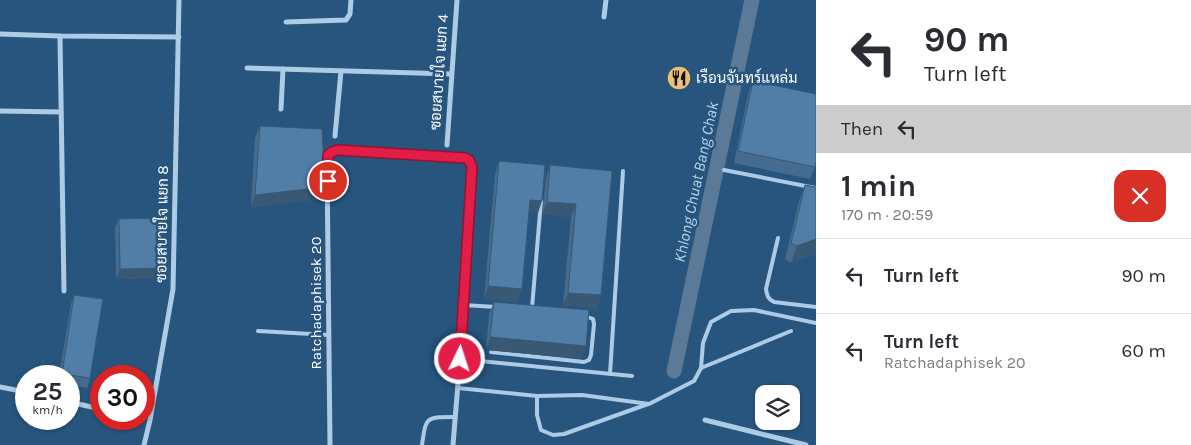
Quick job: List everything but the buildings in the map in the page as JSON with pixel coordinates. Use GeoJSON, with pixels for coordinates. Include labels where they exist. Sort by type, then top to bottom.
{"type":"FeatureCollection","features":[{"type":"Feature","properties":{"kind":"street","name":"ซอยสบายใจ แยก 8"},"geometry":{"type":"LineString","coordinates":[[155,392],[173,289],[179,0]]}},
{"type":"Feature","properties":{"kind":"street"},"geometry":{"type":"LineString","coordinates":[[286,22],[346,20],[350,14],[351,0]]}},
{"type":"Feature","properties":{"kind":"street","name":"ซอยสบายใจ แยก 4"},"geometry":{"type":"LineString","coordinates":[[447,145],[458,0]]}},
{"type":"Feature","properties":{"kind":"street"},"geometry":{"type":"LineString","coordinates":[[604,17],[606,0]]}},
{"type":"Feature","properties":{"kind":"street"},"geometry":{"type":"LineString","coordinates":[[0,34],[179,37]]}},
{"type":"Feature","properties":{"kind":"street"},"geometry":{"type":"LineString","coordinates":[[60,36],[64,291]]}},
{"type":"Feature","properties":{"kind":"street"},"geometry":{"type":"LineString","coordinates":[[247,68],[451,74]]}},
{"type":"Feature","properties":{"kind":"street"},"geometry":{"type":"LineString","coordinates":[[281,109],[283,69]]}},
{"type":"Feature","properties":{"kind":"street"},"geometry":{"type":"LineString","coordinates":[[335,136],[341,71]]}},
{"type":"Feature","properties":{"kind":"street"},"geometry":{"type":"LineString","coordinates":[[0,111],[61,112]]}},
{"type":"Feature","properties":{"kind":"street","name":"Ratchadaphisek 20"},"geometry":{"type":"LineString","coordinates":[[330,445],[328,155],[338,150],[446,156],[469,160],[472,167],[463,305]]}},
{"type":"Feature","properties":{"kind":"street"},"geometry":{"type":"LineString","coordinates":[[453,445],[463,305]]}},
{"type":"Feature","properties":{"kind":"street"},"geometry":{"type":"LineString","coordinates":[[0,387],[15,390]]}},
{"type":"Feature","properties":{"kind":"street"},"geometry":{"type":"LineString","coordinates":[[705,420],[806,445]]}},
{"type":"Feature","properties":{"kind":"street","name":"ซอยสบายใจ แยก 8"},"geometry":{"type":"LineString","coordinates":[[144,445],[148,430]]}},
{"type":"Feature","properties":{"kind":"lane"},"geometry":{"type":"LineString","coordinates":[[724,170],[816,188]]}},
{"type":"Feature","properties":{"kind":"lane"},"geometry":{"type":"LineString","coordinates":[[610,374],[623,171]]}},
{"type":"Feature","properties":{"kind":"lane"},"geometry":{"type":"LineString","coordinates":[[524,310],[531,311],[541,198]]}},
{"type":"Feature","properties":{"kind":"lane"},"geometry":{"type":"LineString","coordinates":[[778,238],[766,290],[767,296],[774,302],[816,307]]}},
{"type":"Feature","properties":{"kind":"lane"},"geometry":{"type":"LineString","coordinates":[[463,305],[500,308]]}},
{"type":"Feature","properties":{"kind":"lane"},"geometry":{"type":"LineString","coordinates":[[537,396],[537,416],[541,430],[552,435],[564,434],[649,404],[694,381],[701,368],[703,343],[711,322],[731,311],[754,310],[816,323]]}},
{"type":"Feature","properties":{"kind":"lane"},"geometry":{"type":"LineString","coordinates":[[491,352],[584,362],[589,360],[594,324],[588,317],[578,316]]}},
{"type":"Feature","properties":{"kind":"lane"},"geometry":{"type":"LineString","coordinates":[[258,331],[328,335]]}},
{"type":"Feature","properties":{"kind":"lane"},"geometry":{"type":"LineString","coordinates":[[701,368],[791,331]]}},
{"type":"Feature","properties":{"kind":"lane"},"geometry":{"type":"LineString","coordinates":[[460,359],[632,376]]}},
{"type":"Feature","properties":{"kind":"lane"},"geometry":{"type":"LineString","coordinates":[[458,388],[537,396],[582,395],[649,404]]}},
{"type":"Feature","properties":{"kind":"lane"},"geometry":{"type":"LineString","coordinates":[[422,445],[426,422],[429,419],[455,417]]}},
{"type":"Feature","properties":{"kind":"waterway","name":"Khlong Chuat Bang Chak"},"geometry":{"type":"LineString","coordinates":[[674,371],[752,0]]}},
{"type":"Feature","properties":{"kind":"place","name":"เรือนจันทร์แหล่ม"},"geometry":{"type":"Point","coordinates":[679,78]}},
{"type":"Feature","properties":{"kind":"route"},"geometry":{"type":"LineString","coordinates":[[328,181],[328,155],[338,150],[446,156],[469,160],[472,167],[460,359]]}}]}
